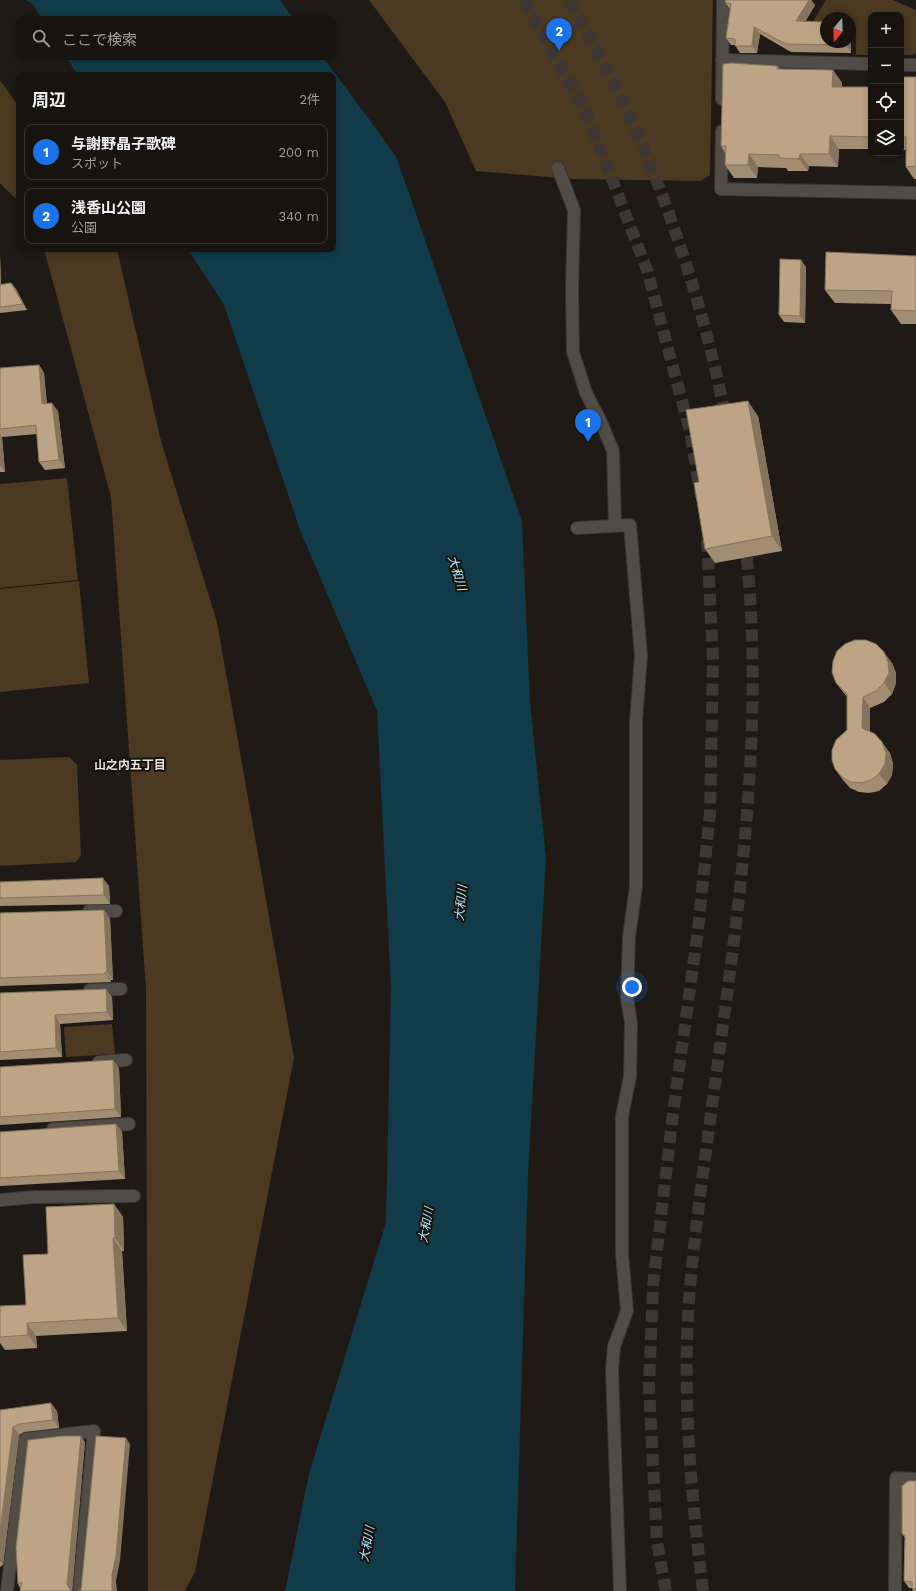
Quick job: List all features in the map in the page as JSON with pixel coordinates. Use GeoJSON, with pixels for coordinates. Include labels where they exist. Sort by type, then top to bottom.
{"type":"FeatureCollection","features":[{"type":"Feature","properties":{"kind":"street"},"geometry":{"type":"LineString","coordinates":[[723,0],[721,189],[916,193]]}},
{"type":"Feature","properties":{"kind":"street"},"geometry":{"type":"LineString","coordinates":[[722,60],[868,64]]}},
{"type":"Feature","properties":{"kind":"street"},"geometry":{"type":"LineString","coordinates":[[904,65],[916,65]]}},
{"type":"Feature","properties":{"kind":"street"},"geometry":{"type":"LineString","coordinates":[[558,168],[574,210],[572,289],[573,352],[586,393],[600,420],[612,451],[615,526]]}},
{"type":"Feature","properties":{"kind":"street"},"geometry":{"type":"LineString","coordinates":[[577,528],[630,525],[641,656],[636,721],[636,886],[628,936],[627,998],[631,1023],[630,1077],[622,1116],[622,1254],[627,1311],[614,1346],[612,1371],[620,1591]]}},
{"type":"Feature","properties":{"kind":"street"},"geometry":{"type":"LineString","coordinates":[[77,912],[116,911]]}},
{"type":"Feature","properties":{"kind":"street"},"geometry":{"type":"LineString","coordinates":[[76,991],[121,989]]}},
{"type":"Feature","properties":{"kind":"street"},"geometry":{"type":"LineString","coordinates":[[87,1063],[126,1060]]}},
{"type":"Feature","properties":{"kind":"street"},"geometry":{"type":"LineString","coordinates":[[41,1130],[129,1124]]}},
{"type":"Feature","properties":{"kind":"street"},"geometry":{"type":"LineString","coordinates":[[0,1200],[49,1196],[134,1196]]}},
{"type":"Feature","properties":{"kind":"street"},"geometry":{"type":"LineString","coordinates":[[7,1591],[25,1439],[94,1431],[79,1591]]}},
{"type":"Feature","properties":{"kind":"street"},"geometry":{"type":"LineString","coordinates":[[895,1591],[896,1478],[916,1479]]}},
{"type":"Feature","properties":{"kind":"shaded area"},"geometry":{"type":"Polygon","coordinates":[[[369,0],[713,0],[710,175],[701,181],[573,179],[476,171],[445,102],[369,0]]]}},
{"type":"Feature","properties":{"kind":"shaded area"},"geometry":{"type":"Polygon","coordinates":[[[826,0],[893,0],[916,10],[916,53],[912,55],[904,55],[904,12],[868,12],[868,55],[856,55],[856,12],[820,12],[820,26],[810,26],[826,0]]]}},
{"type":"Feature","properties":{"kind":"shaded area"},"geometry":{"type":"Polygon","coordinates":[[[0,80],[16,103],[16,199],[0,183],[0,80]]]}},
{"type":"Feature","properties":{"kind":"shaded area"},"geometry":{"type":"Polygon","coordinates":[[[45,252],[118,252],[161,441],[217,622],[294,1058],[195,1572],[185,1591],[148,1591],[146,989],[111,497],[45,252]]]}},
{"type":"Feature","properties":{"kind":"shaded area"},"geometry":{"type":"Polygon","coordinates":[[[67,478],[78,580],[0,588],[0,484],[67,478]]]}},
{"type":"Feature","properties":{"kind":"shaded area"},"geometry":{"type":"Polygon","coordinates":[[[79,581],[89,683],[0,692],[0,589],[79,581]]]}},
{"type":"Feature","properties":{"kind":"shaded area"},"geometry":{"type":"Polygon","coordinates":[[[69,757],[77,765],[81,855],[76,862],[0,866],[0,760],[69,757]]]}},
{"type":"Feature","properties":{"kind":"shaded area"},"geometry":{"type":"Polygon","coordinates":[[[112,1024],[115,1054],[66,1057],[64,1027],[112,1024]]]}},
{"type":"Feature","properties":{"kind":"water"},"geometry":{"type":"Polygon","coordinates":[[[25,0],[280,0],[292,16],[40,16],[33,4],[25,0]]]}},
{"type":"Feature","properties":{"kind":"water"},"geometry":{"type":"Polygon","coordinates":[[[68,60],[325,60],[334,72],[76,72],[68,60]]]}},
{"type":"Feature","properties":{"kind":"water","name":"大和川"},"geometry":{"type":"Polygon","coordinates":[[[336,75],[396,156],[522,521],[530,703],[546,857],[528,1175],[515,1591],[285,1591],[309,1474],[386,1222],[391,988],[377,711],[300,530],[224,305],[190,252],[336,252],[336,75]]]}},
{"type":"Feature","properties":{"kind":"building"},"geometry":{"type":"Polygon","coordinates":[[[726,0],[809,0],[796,21],[820,22],[820,45],[786,44],[754,27],[752,46],[735,46],[735,39],[726,38],[731,4],[725,2],[726,0]]]}},
{"type":"Feature","properties":{"kind":"building"},"geometry":{"type":"Polygon","coordinates":[[[731,63],[777,66],[777,69],[833,70],[832,87],[868,87],[868,137],[830,136],[829,154],[800,154],[799,159],[779,158],[779,155],[749,154],[748,165],[725,165],[726,146],[721,146],[723,64],[731,63]]]}},
{"type":"Feature","properties":{"kind":"building"},"geometry":{"type":"Polygon","coordinates":[[[904,77],[916,77],[916,166],[906,167],[906,137],[904,137],[904,77]]]}},
{"type":"Feature","properties":{"kind":"building"},"geometry":{"type":"Polygon","coordinates":[[[826,252],[916,256],[916,311],[891,310],[892,291],[825,290],[826,252]]]}},
{"type":"Feature","properties":{"kind":"building"},"geometry":{"type":"Polygon","coordinates":[[[780,259],[801,260],[800,316],[779,315],[780,259]]]}},
{"type":"Feature","properties":{"kind":"building"},"geometry":{"type":"Polygon","coordinates":[[[11,283],[23,304],[0,307],[0,285],[11,283]]]}},
{"type":"Feature","properties":{"kind":"building"},"geometry":{"type":"Polygon","coordinates":[[[39,365],[42,404],[52,403],[59,460],[39,462],[36,425],[0,429],[0,368],[39,365]]]}},
{"type":"Feature","properties":{"kind":"building"},"geometry":{"type":"Polygon","coordinates":[[[748,401],[772,536],[705,549],[694,483],[699,482],[686,410],[748,401]]]}},
{"type":"Feature","properties":{"kind":"building"},"geometry":{"type":"Polygon","coordinates":[[[855,640],[866,640],[876,644],[884,652],[888,662],[889,673],[884,683],[876,691],[863,697],[862,728],[875,734],[882,742],[886,753],[885,764],[879,774],[871,780],[862,783],[851,782],[842,777],[835,769],[832,760],[832,750],[836,740],[847,730],[847,694],[836,683],[832,672],[833,661],[837,651],[845,644],[855,640]]]}},
{"type":"Feature","properties":{"kind":"building"},"geometry":{"type":"Polygon","coordinates":[[[103,878],[104,895],[0,898],[0,882],[103,878]]]}},
{"type":"Feature","properties":{"kind":"building"},"geometry":{"type":"Polygon","coordinates":[[[104,910],[107,972],[105,972],[105,974],[0,978],[0,913],[104,910]]]}},
{"type":"Feature","properties":{"kind":"building"},"geometry":{"type":"Polygon","coordinates":[[[106,989],[107,1012],[55,1015],[56,1048],[0,1052],[0,993],[106,989]]]}},
{"type":"Feature","properties":{"kind":"building"},"geometry":{"type":"Polygon","coordinates":[[[113,1060],[115,1109],[0,1117],[0,1067],[113,1060]]]}},
{"type":"Feature","properties":{"kind":"building"},"geometry":{"type":"Polygon","coordinates":[[[116,1124],[119,1171],[0,1178],[0,1132],[116,1124]]]}},
{"type":"Feature","properties":{"kind":"building"},"geometry":{"type":"Polygon","coordinates":[[[114,1204],[115,1238],[113,1238],[118,1318],[27,1323],[28,1335],[0,1337],[0,1306],[26,1305],[23,1255],[48,1254],[46,1207],[114,1204]]]}},
{"type":"Feature","properties":{"kind":"building"},"geometry":{"type":"Polygon","coordinates":[[[51,1403],[53,1420],[19,1424],[13,1427],[0,1532],[0,1410],[51,1403]]]}},
{"type":"Feature","properties":{"kind":"building"},"geometry":{"type":"Polygon","coordinates":[[[63,1436],[81,1436],[67,1584],[71,1591],[20,1591],[22,1582],[18,1584],[16,1548],[28,1440],[63,1436]]]}},
{"type":"Feature","properties":{"kind":"building"},"geometry":{"type":"Polygon","coordinates":[[[96,1436],[126,1438],[116,1556],[112,1575],[112,1591],[78,1591],[81,1590],[96,1436]]]}},
{"type":"Feature","properties":{"kind":"building"},"geometry":{"type":"Polygon","coordinates":[[[908,1481],[916,1481],[916,1589],[912,1589],[912,1582],[904,1581],[905,1535],[902,1534],[902,1486],[908,1481]]]}},
{"type":"Feature","properties":{"kind":"tunnel"},"geometry":{"type":"LineString","coordinates":[[524,0],[587,114],[647,270],[690,431],[701,497]]}},
{"type":"Feature","properties":{"kind":"tunnel"},"geometry":{"type":"LineString","coordinates":[[569,0],[626,107],[672,222],[708,340],[726,420]]}},
{"type":"Feature","properties":{"kind":"tunnel"},"geometry":{"type":"LineString","coordinates":[[666,1591],[657,1542],[649,1387],[653,1286],[673,1113],[698,930],[710,813],[713,660],[707,537]]}},
{"type":"Feature","properties":{"kind":"tunnel"},"geometry":{"type":"LineString","coordinates":[[703,1591],[695,1523],[688,1419],[688,1316],[695,1237],[731,966],[746,824],[751,753],[753,682],[751,612],[745,541]]}},
{"type":"Feature","properties":{"kind":"place","name":"浅香山公園"},"geometry":{"type":"Point","coordinates":[559,51]}},
{"type":"Feature","properties":{"kind":"place","name":"与謝野晶子歌碑"},"geometry":{"type":"Point","coordinates":[588,442]}},
{"type":"Feature","properties":{"kind":"district","name":"山之内五丁目"},"geometry":{"type":"Point","coordinates":[130,765]}}]}
